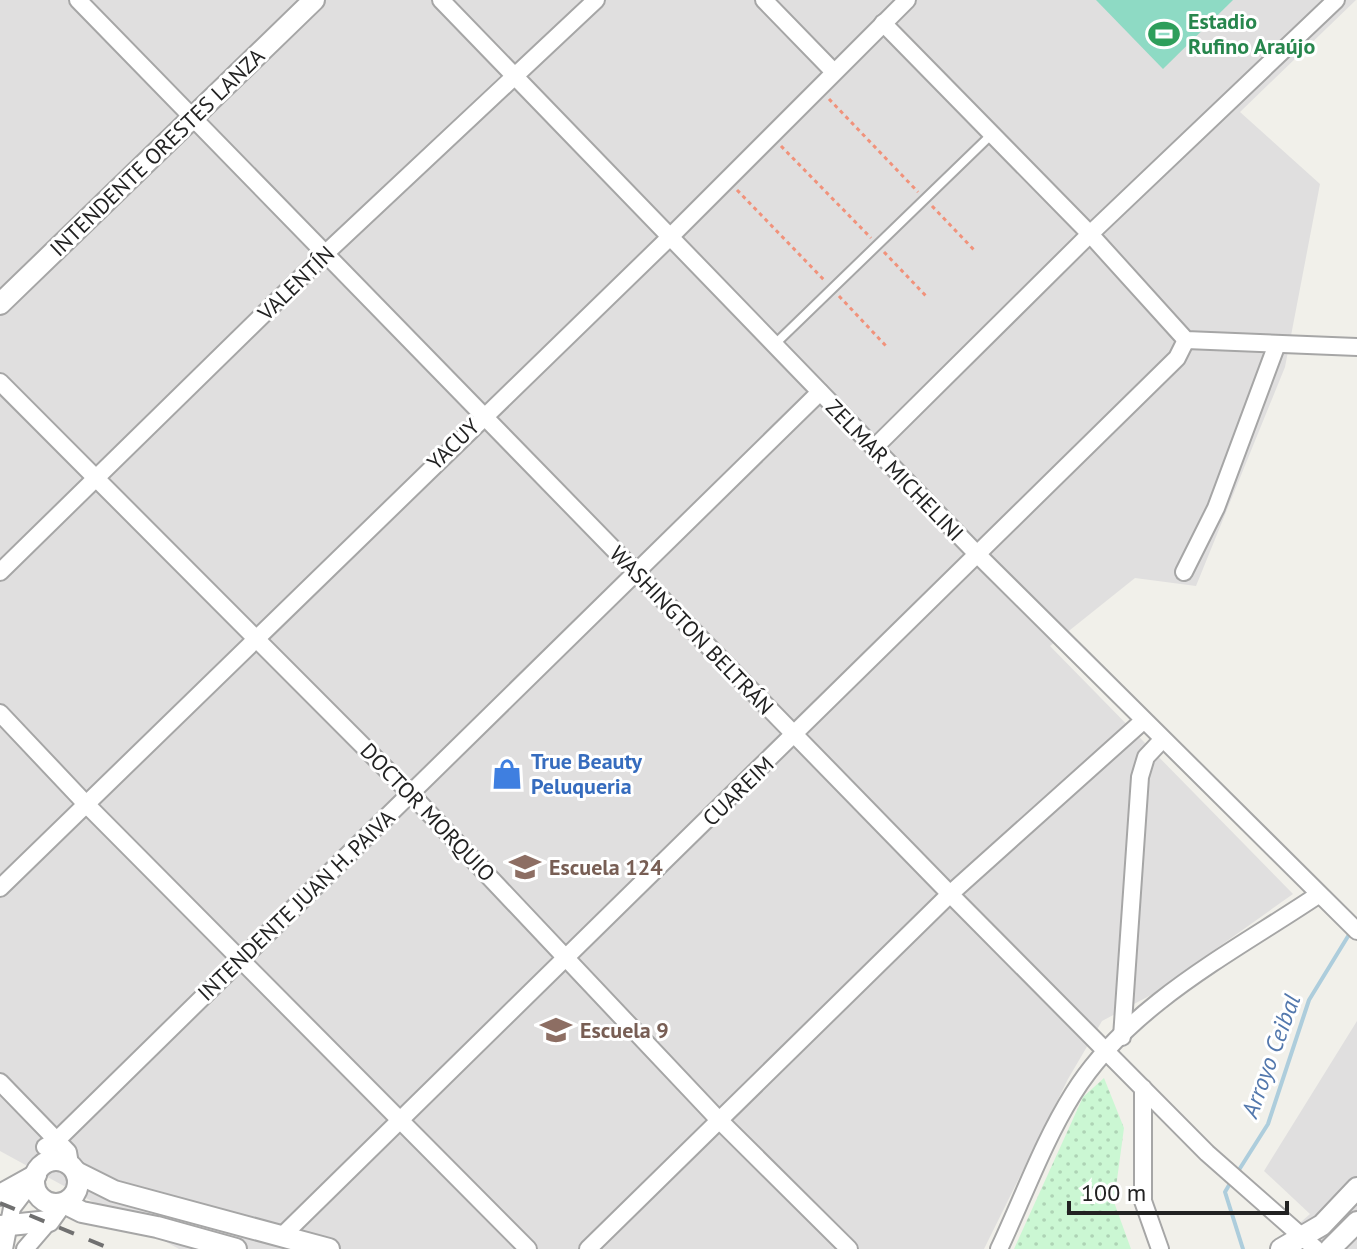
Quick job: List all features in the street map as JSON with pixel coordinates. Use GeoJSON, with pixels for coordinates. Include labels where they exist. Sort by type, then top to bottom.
{"type":"FeatureCollection","features":[{"type":"Feature","properties":{"kind":"street","name":"WASHINGTON BELTRÁN"},"geometry":{"type":"LineString","coordinates":[[78,0],[481,416],[1107,1053],[1207,1153],[1311,1243]]}},
{"type":"Feature","properties":{"kind":"street","name":"INTENDENTE ORESTES LANZA"},"geometry":{"type":"LineString","coordinates":[[0,304],[314,0]]}},
{"type":"Feature","properties":{"kind":"street","name":"ZELMAR MICHELINI"},"geometry":{"type":"LineString","coordinates":[[441,0],[977,554],[1357,931]]}},
{"type":"Feature","properties":{"kind":"street","name":"VALENTÍN"},"geometry":{"type":"LineString","coordinates":[[0,572],[326,253],[596,0]]}},
{"type":"Feature","properties":{"kind":"street"},"geometry":{"type":"LineString","coordinates":[[764,0],[833,71]]}},
{"type":"Feature","properties":{"kind":"street","name":"YACUY"},"geometry":{"type":"LineString","coordinates":[[0,888],[481,416],[670,237],[725,178],[907,0]]}},
{"type":"Feature","properties":{"kind":"street"},"geometry":{"type":"LineString","coordinates":[[874,448],[1090,234],[1336,0]]}},
{"type":"Feature","properties":{"kind":"street"},"geometry":{"type":"LineString","coordinates":[[883,23],[1090,234],[1186,340],[1357,347]]}},
{"type":"Feature","properties":{"kind":"street","name":"CUAREIM"},"geometry":{"type":"LineString","coordinates":[[282,1236],[1177,358],[1186,340]]}},
{"type":"Feature","properties":{"kind":"street"},"geometry":{"type":"LineString","coordinates":[[1184,572],[1216,508],[1277,344]]}},
{"type":"Feature","properties":{"kind":"street","name":"DOCTOR MORQUIO"},"geometry":{"type":"LineString","coordinates":[[0,382],[411,794],[717,1118],[849,1249]]}},
{"type":"Feature","properties":{"kind":"street","name":"INTENDENTE JUAN H. PAIVA"},"geometry":{"type":"LineString","coordinates":[[51,1143],[820,392]]}},
{"type":"Feature","properties":{"kind":"street"},"geometry":{"type":"LineString","coordinates":[[0,713],[85,803],[528,1249]]}},
{"type":"Feature","properties":{"kind":"street"},"geometry":{"type":"LineString","coordinates":[[588,1249],[717,1118],[950,894],[1143,721]]}},
{"type":"Feature","properties":{"kind":"street"},"geometry":{"type":"LineString","coordinates":[[1122,1037],[1140,777],[1146,757],[1162,740]]}},
{"type":"Feature","properties":{"kind":"street"},"geometry":{"type":"LineString","coordinates":[[999,1249],[1072,1095],[1107,1053],[1171,994],[1318,895]]}},
{"type":"Feature","properties":{"kind":"street"},"geometry":{"type":"LineString","coordinates":[[0,1082],[40,1125],[51,1143],[68,1152],[77,1190],[69,1206],[49,1221],[25,1249]]}},
{"type":"Feature","properties":{"kind":"street"},"geometry":{"type":"LineString","coordinates":[[1143,1088],[1143,1201],[1160,1249]]}},
{"type":"Feature","properties":{"kind":"street"},"geometry":{"type":"LineString","coordinates":[[2,1248],[4,1225],[36,1174],[51,1143]]}},
{"type":"Feature","properties":{"kind":"street"},"geometry":{"type":"LineString","coordinates":[[0,1195],[36,1174],[50,1161],[73,1168],[114,1191],[329,1249]]}},
{"type":"Feature","properties":{"kind":"street"},"geometry":{"type":"LineString","coordinates":[[36,1174],[39,1196],[49,1203],[157,1227],[236,1249]]}},
{"type":"Feature","properties":{"kind":"street"},"geometry":{"type":"LineString","coordinates":[[1281,1249],[1311,1243],[1322,1225],[1357,1188]]}},
{"type":"Feature","properties":{"kind":"street"},"geometry":{"type":"LineString","coordinates":[[4,1225],[49,1221]]}},
{"type":"Feature","properties":{"kind":"street"},"geometry":{"type":"LineString","coordinates":[[1330,1249],[1357,1222]]}},
{"type":"Feature","properties":{"kind":"lane"},"geometry":{"type":"LineString","coordinates":[[774,345],[830,287],[993,133]]}},
{"type":"Feature","properties":{"kind":"path"},"geometry":{"type":"LineString","coordinates":[[818,88],[976,252]]}},
{"type":"Feature","properties":{"kind":"path"},"geometry":{"type":"LineString","coordinates":[[770,135],[926,296]]}},
{"type":"Feature","properties":{"kind":"path"},"geometry":{"type":"LineString","coordinates":[[725,178],[886,346]]}},
{"type":"Feature","properties":{"kind":"shaded area"},"geometry":{"type":"Polygon","coordinates":[[[0,0],[1356,0],[1240,112],[1320,184],[1285,367],[1196,586],[1135,578],[1050,646],[1293,894],[1151,995],[1102,1021],[1068,1079],[984,1249],[179,1249],[0,1151],[0,0]]]}},
{"type":"Feature","properties":{"kind":"shaded area"},"geometry":{"type":"Polygon","coordinates":[[[1357,1021],[1357,1249],[1277,1249],[1276,1244],[1310,1214],[1264,1171],[1357,1021]]]}},
{"type":"Feature","properties":{"kind":"green space","name":"Estadio Rufino Araújo"},"geometry":{"type":"Polygon","coordinates":[[[1096,0],[1233,0],[1163,69],[1096,0]]]}},
{"type":"Feature","properties":{"kind":"green space"},"geometry":{"type":"Polygon","coordinates":[[[1104,1078],[1124,1128],[1114,1202],[1131,1249],[1014,1249],[1083,1097],[1104,1078]]]}},
{"type":"Feature","properties":{"kind":"waterway","name":"Arroyo Ceibal"},"geometry":{"type":"LineString","coordinates":[[1237,1173],[1268,1124],[1309,1000],[1350,933]]}},
{"type":"Feature","properties":{"kind":"waterway","name":"Arroyo Ceibal"},"geometry":{"type":"LineString","coordinates":[[1232,1180],[1225,1192],[1243,1249]]}},
{"type":"Feature","properties":{"kind":"railway"},"geometry":{"type":"LineString","coordinates":[[0,1203],[111,1249]]}},
{"type":"Feature","properties":{"kind":"place","name":"Estadio Rufino Araújo"},"geometry":{"type":"Point","coordinates":[1164,34]}},
{"type":"Feature","properties":{"kind":"place","name":"True Beauty Peluqueria"},"geometry":{"type":"Point","coordinates":[507,774]}},
{"type":"Feature","properties":{"kind":"place","name":"Escuela 124"},"geometry":{"type":"Point","coordinates":[525,867]}},
{"type":"Feature","properties":{"kind":"place","name":"Escuela 9"},"geometry":{"type":"Point","coordinates":[556,1030]}}]}
